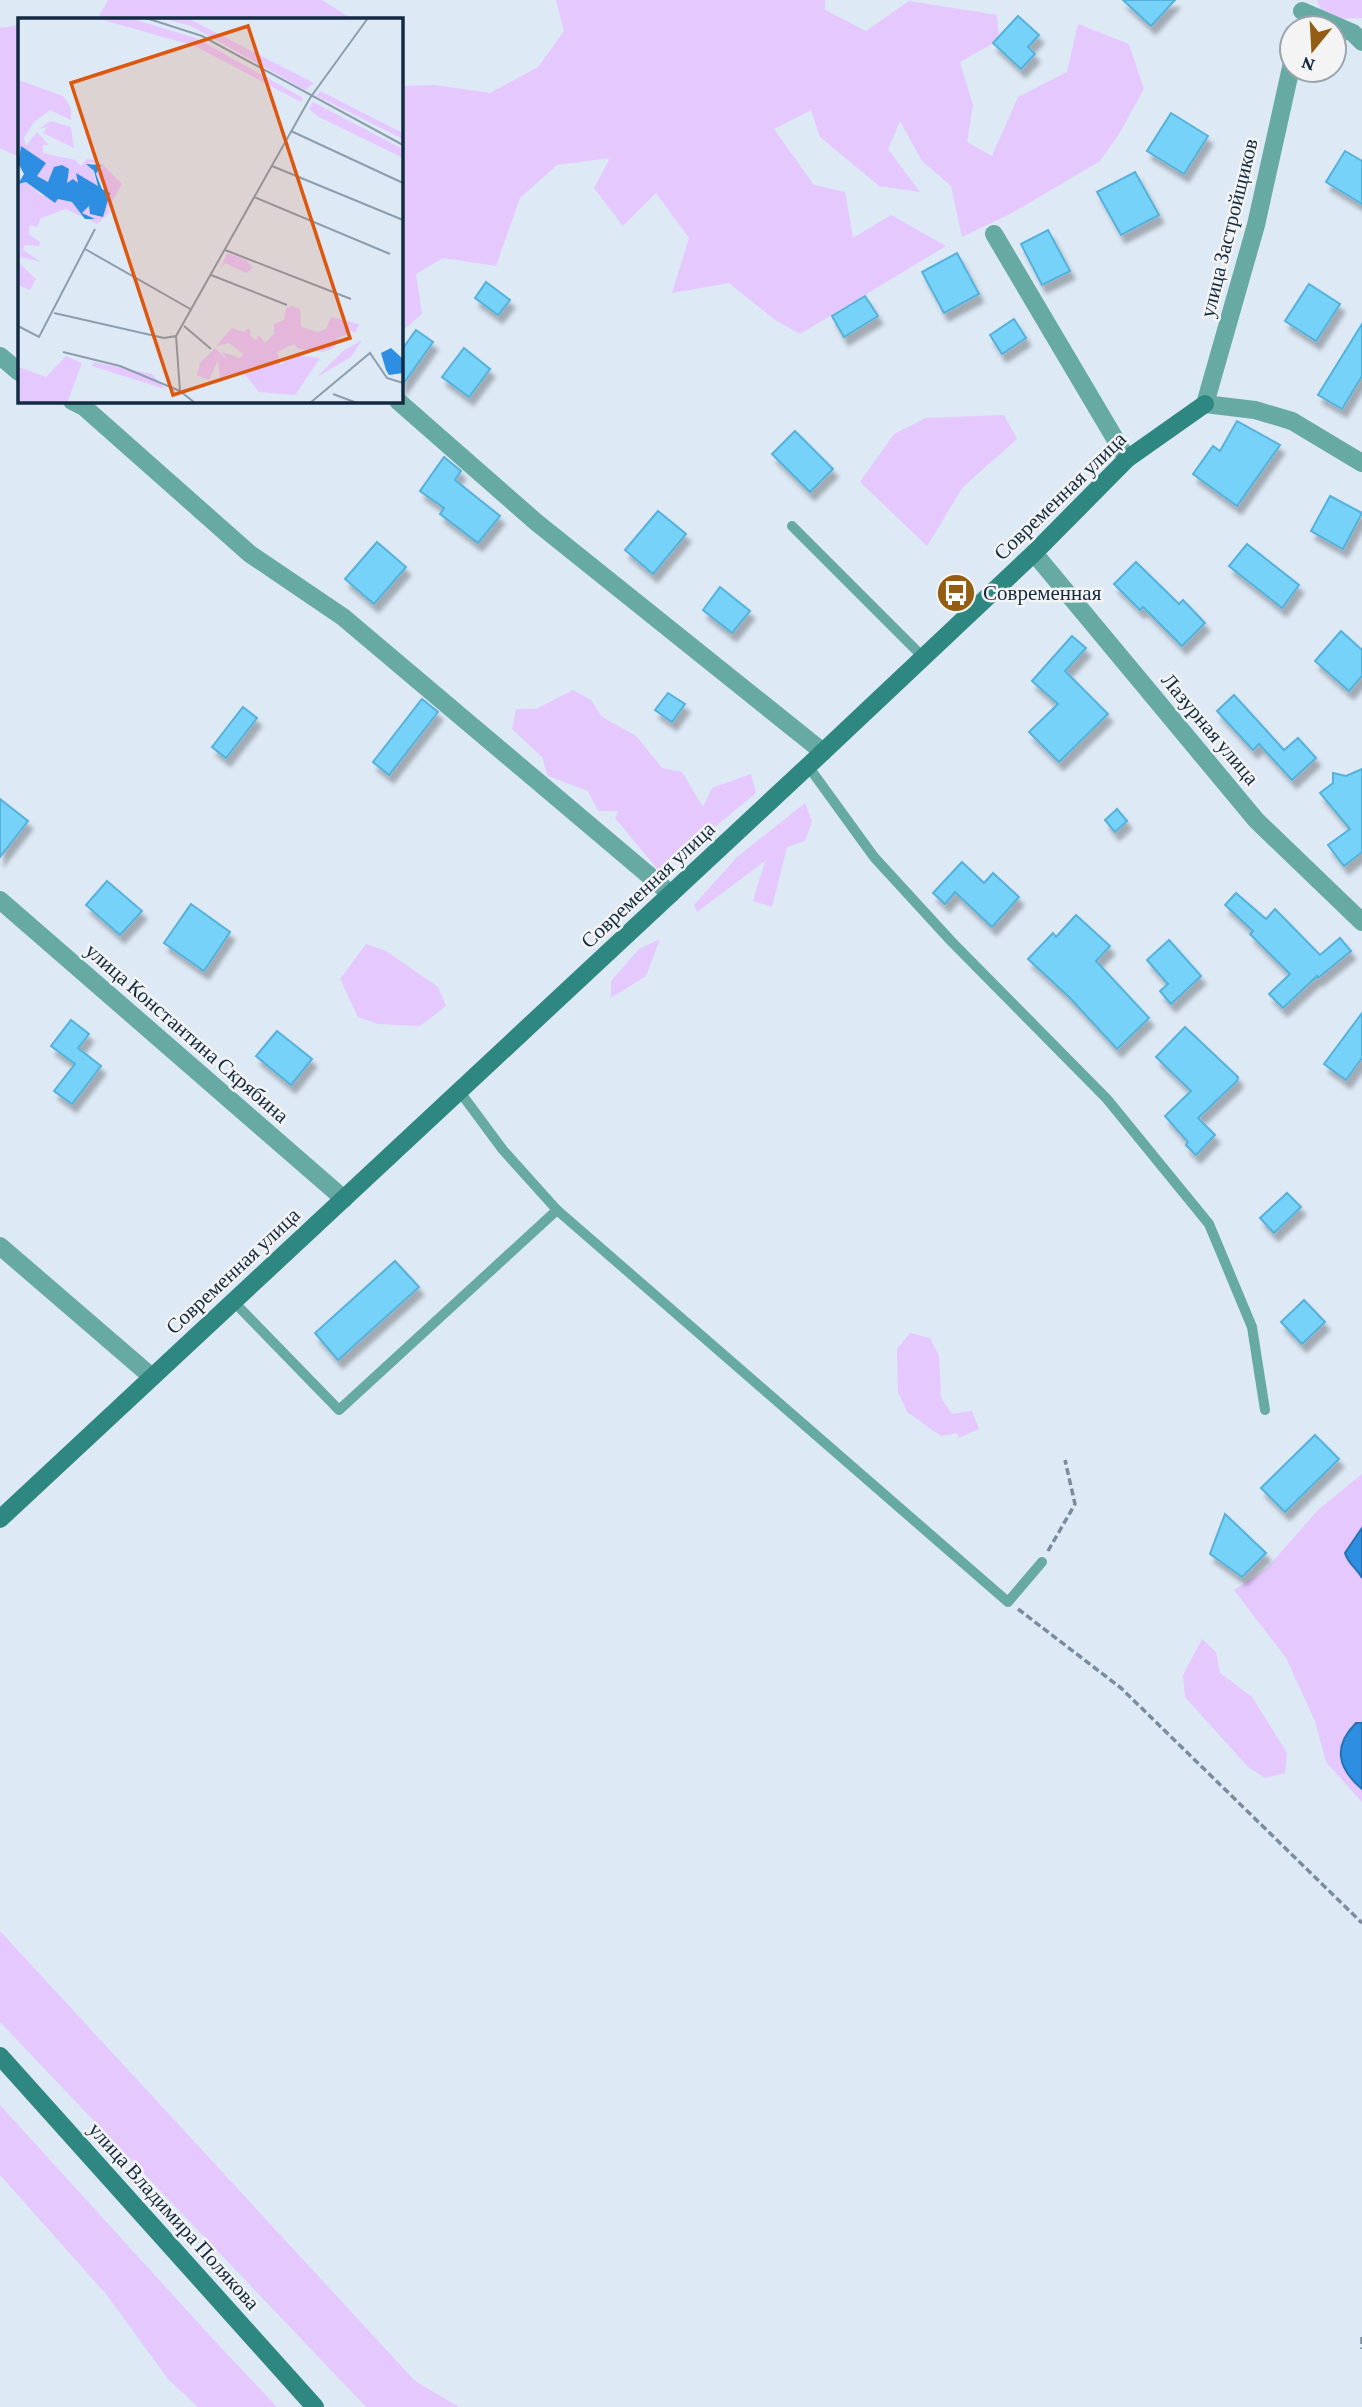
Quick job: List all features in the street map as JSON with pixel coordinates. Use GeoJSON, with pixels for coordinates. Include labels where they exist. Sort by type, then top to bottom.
{"type":"FeatureCollection","features":[{"type":"Feature","properties":{"kind":"street"},"geometry":{"type":"LineString","coordinates":[[1300,13],[1353,33],[1362,42]]}},
{"type":"Feature","properties":{"kind":"street","name":"улица Застройщиков"},"geometry":{"type":"LineString","coordinates":[[1205,404],[1256,225],[1287,84]]}},
{"type":"Feature","properties":{"kind":"street"},"geometry":{"type":"LineString","coordinates":[[994,234],[1127,459]]}},
{"type":"Feature","properties":{"kind":"street"},"geometry":{"type":"LineString","coordinates":[[0,356],[18,371]]}},
{"type":"Feature","properties":{"kind":"street"},"geometry":{"type":"LineString","coordinates":[[74,402],[84,407],[250,554],[343,617],[671,894]]}},
{"type":"Feature","properties":{"kind":"street"},"geometry":{"type":"LineString","coordinates":[[399,402],[536,523],[823,752]]}},
{"type":"Feature","properties":{"kind":"street"},"geometry":{"type":"LineString","coordinates":[[1205,404],[1255,410],[1292,422],[1362,463]]}},
{"type":"Feature","properties":{"kind":"street","name":"Современная улица"},"geometry":{"type":"LineString","coordinates":[[0,1519],[823,752],[1034,553],[1127,459],[1205,404]]}},
{"type":"Feature","properties":{"kind":"street","name":"Лазурная улица"},"geometry":{"type":"LineString","coordinates":[[1034,553],[1256,820],[1362,922]]}},
{"type":"Feature","properties":{"kind":"street","name":"улица Константина Скрябина"},"geometry":{"type":"LineString","coordinates":[[0,900],[344,1199]]}},
{"type":"Feature","properties":{"kind":"street"},"geometry":{"type":"LineString","coordinates":[[0,1246],[152,1377]]}},
{"type":"Feature","properties":{"kind":"street","name":"улица Владимира Полякова"},"geometry":{"type":"LineString","coordinates":[[0,2056],[314,2407]]}},
{"type":"Feature","properties":{"kind":"lane"},"geometry":{"type":"LineString","coordinates":[[792,526],[923,657]]}},
{"type":"Feature","properties":{"kind":"lane"},"geometry":{"type":"LineString","coordinates":[[808,766],[874,857],[951,941],[1107,1099],[1209,1224],[1252,1326],[1265,1410]]}},
{"type":"Feature","properties":{"kind":"lane"},"geometry":{"type":"LineString","coordinates":[[460,1092],[503,1150],[557,1210],[1008,1602],[1042,1562]]}},
{"type":"Feature","properties":{"kind":"lane"},"geometry":{"type":"LineString","coordinates":[[234,1301],[340,1409],[557,1210]]}},
{"type":"Feature","properties":{"kind":"path"},"geometry":{"type":"LineString","coordinates":[[1042,1562],[1075,1504],[1065,1460]]}},
{"type":"Feature","properties":{"kind":"path"},"geometry":{"type":"LineString","coordinates":[[1008,1602],[1121,1688],[1362,1923]]}},
{"type":"Feature","properties":{"kind":"path"},"geometry":{"type":"LineString","coordinates":[[1362,2337],[1362,2349]]}},
{"type":"Feature","properties":{"kind":"shaded area"},"geometry":{"type":"Polygon","coordinates":[[[108,0],[322,0],[350,18],[98,18],[108,0]]]}},
{"type":"Feature","properties":{"kind":"shaded area"},"geometry":{"type":"Polygon","coordinates":[[[556,0],[825,0],[825,10],[866,31],[909,1],[997,15],[999,40],[960,62],[973,105],[967,142],[992,156],[1018,97],[1067,72],[1078,24],[1129,44],[1144,89],[1119,134],[1100,161],[1012,213],[962,237],[951,186],[922,161],[900,121],[888,149],[920,192],[879,186],[820,137],[811,110],[774,129],[814,185],[845,192],[853,238],[891,215],[946,246],[800,334],[775,320],[729,283],[672,293],[689,238],[656,193],[623,226],[594,188],[610,158],[557,165],[520,198],[496,266],[443,258],[416,274],[422,314],[402,331],[402,86],[435,85],[490,93],[538,67],[564,31],[556,0]]]}},
{"type":"Feature","properties":{"kind":"shaded area"},"geometry":{"type":"Polygon","coordinates":[[[1317,0],[1362,0],[1362,18],[1348,18],[1348,14],[1323,14],[1317,0]]]}},
{"type":"Feature","properties":{"kind":"shaded area"},"geometry":{"type":"Polygon","coordinates":[[[18,25],[18,157],[0,148],[0,28],[18,25]]]}},
{"type":"Feature","properties":{"kind":"shaded area"},"geometry":{"type":"Polygon","coordinates":[[[1004,415],[1017,439],[963,487],[927,546],[860,482],[894,434],[926,418],[1004,415]]]}},
{"type":"Feature","properties":{"kind":"shaded area"},"geometry":{"type":"Polygon","coordinates":[[[573,690],[591,700],[602,717],[636,736],[662,768],[682,772],[703,807],[712,788],[751,774],[756,793],[660,872],[615,818],[618,811],[598,811],[588,791],[548,776],[542,757],[512,729],[516,709],[536,709],[573,690]]]}},
{"type":"Feature","properties":{"kind":"shaded area"},"geometry":{"type":"Polygon","coordinates":[[[805,803],[812,821],[805,841],[787,847],[772,907],[753,901],[765,861],[697,912],[694,905],[737,857],[805,803]]]}},
{"type":"Feature","properties":{"kind":"shaded area"},"geometry":{"type":"Polygon","coordinates":[[[660,939],[646,976],[611,998],[611,981],[639,949],[660,939]]]}},
{"type":"Feature","properties":{"kind":"shaded area"},"geometry":{"type":"Polygon","coordinates":[[[366,944],[386,951],[438,987],[446,1006],[420,1026],[378,1024],[358,1017],[340,979],[366,944]]]}},
{"type":"Feature","properties":{"kind":"shaded area"},"geometry":{"type":"Polygon","coordinates":[[[910,1333],[930,1338],[939,1356],[941,1398],[952,1414],[972,1411],[979,1429],[958,1438],[958,1433],[941,1436],[907,1412],[898,1392],[897,1349],[910,1333]]]}},
{"type":"Feature","properties":{"kind":"shaded area"},"geometry":{"type":"Polygon","coordinates":[[[1362,1474],[1362,1528],[1345,1553],[1362,1578],[1362,1723],[1356,1723],[1358,1786],[1362,1789],[1362,1802],[1326,1762],[1315,1721],[1286,1658],[1234,1590],[1267,1568],[1318,1510],[1362,1474]]]}},
{"type":"Feature","properties":{"kind":"shaded area"},"geometry":{"type":"Polygon","coordinates":[[[1202,1639],[1216,1652],[1220,1673],[1252,1697],[1287,1753],[1285,1773],[1265,1778],[1248,1767],[1185,1697],[1183,1675],[1202,1639]]]}},
{"type":"Feature","properties":{"kind":"shaded area"},"geometry":{"type":"Polygon","coordinates":[[[0,1931],[415,2381],[459,2407],[366,2407],[0,2022],[0,1931]]]}},
{"type":"Feature","properties":{"kind":"shaded area"},"geometry":{"type":"Polygon","coordinates":[[[0,2105],[277,2407],[198,2407],[168,2379],[106,2294],[0,2175],[0,2105]]]}},
{"type":"Feature","properties":{"kind":"water"},"geometry":{"type":"Polygon","coordinates":[[[1362,1528],[1362,1578],[1345,1553],[1362,1528]]]}},
{"type":"Feature","properties":{"kind":"water"},"geometry":{"type":"Polygon","coordinates":[[[1356,1723],[1362,1723],[1362,1789],[1347,1773],[1341,1757],[1344,1740],[1356,1723]]]}},
{"type":"Feature","properties":{"kind":"building"},"geometry":{"type":"Polygon","coordinates":[[[1123,0],[1175,0],[1151,26],[1123,0]]]}},
{"type":"Feature","properties":{"kind":"building"},"geometry":{"type":"Polygon","coordinates":[[[1018,16],[1039,35],[1028,47],[1035,54],[1021,69],[993,43],[1018,16]]]}},
{"type":"Feature","properties":{"kind":"building"},"geometry":{"type":"Polygon","coordinates":[[[1171,113],[1208,136],[1184,174],[1147,151],[1171,113]]]}},
{"type":"Feature","properties":{"kind":"building"},"geometry":{"type":"Polygon","coordinates":[[[1345,151],[1362,161],[1362,204],[1326,182],[1345,151]]]}},
{"type":"Feature","properties":{"kind":"building"},"geometry":{"type":"Polygon","coordinates":[[[1135,172],[1159,215],[1121,235],[1097,192],[1135,172]]]}},
{"type":"Feature","properties":{"kind":"building"},"geometry":{"type":"Polygon","coordinates":[[[1048,230],[1070,271],[1042,285],[1021,244],[1048,230]]]}},
{"type":"Feature","properties":{"kind":"building"},"geometry":{"type":"Polygon","coordinates":[[[957,253],[979,294],[944,313],[922,272],[957,253]]]}},
{"type":"Feature","properties":{"kind":"building"},"geometry":{"type":"Polygon","coordinates":[[[486,282],[510,300],[498,315],[475,298],[486,282]]]}},
{"type":"Feature","properties":{"kind":"building"},"geometry":{"type":"Polygon","coordinates":[[[1309,284],[1340,304],[1316,341],[1285,321],[1309,284]]]}},
{"type":"Feature","properties":{"kind":"building"},"geometry":{"type":"Polygon","coordinates":[[[865,296],[878,316],[844,337],[832,316],[865,296]]]}},
{"type":"Feature","properties":{"kind":"building"},"geometry":{"type":"Polygon","coordinates":[[[1014,319],[1026,338],[1002,354],[990,335],[1014,319]]]}},
{"type":"Feature","properties":{"kind":"building"},"geometry":{"type":"Polygon","coordinates":[[[1362,324],[1362,376],[1342,409],[1318,395],[1362,324]]]}},
{"type":"Feature","properties":{"kind":"building"},"geometry":{"type":"Polygon","coordinates":[[[416,330],[433,342],[402,386],[402,350],[416,330]]]}},
{"type":"Feature","properties":{"kind":"building"},"geometry":{"type":"Polygon","coordinates":[[[464,348],[490,369],[469,397],[442,377],[464,348]]]}},
{"type":"Feature","properties":{"kind":"building"},"geometry":{"type":"Polygon","coordinates":[[[1237,421],[1280,445],[1237,506],[1193,474],[1213,446],[1220,451],[1237,421]]]}},
{"type":"Feature","properties":{"kind":"building"},"geometry":{"type":"Polygon","coordinates":[[[795,431],[833,469],[810,492],[772,454],[795,431]]]}},
{"type":"Feature","properties":{"kind":"building"},"geometry":{"type":"Polygon","coordinates":[[[444,457],[461,471],[455,480],[500,516],[478,543],[440,514],[444,508],[420,491],[444,457]]]}},
{"type":"Feature","properties":{"kind":"building"},"geometry":{"type":"Polygon","coordinates":[[[1330,496],[1362,513],[1343,549],[1311,531],[1330,496]]]}},
{"type":"Feature","properties":{"kind":"building"},"geometry":{"type":"Polygon","coordinates":[[[658,511],[686,534],[653,574],[625,550],[658,511]]]}},
{"type":"Feature","properties":{"kind":"building"},"geometry":{"type":"Polygon","coordinates":[[[377,542],[406,567],[374,604],[345,579],[377,542]]]}},
{"type":"Feature","properties":{"kind":"building"},"geometry":{"type":"Polygon","coordinates":[[[1247,544],[1299,585],[1282,608],[1229,566],[1247,544]]]}},
{"type":"Feature","properties":{"kind":"building"},"geometry":{"type":"Polygon","coordinates":[[[1136,562],[1179,604],[1183,600],[1205,623],[1182,646],[1143,607],[1140,610],[1114,584],[1136,562]]]}},
{"type":"Feature","properties":{"kind":"building"},"geometry":{"type":"Polygon","coordinates":[[[720,587],[750,611],[732,633],[703,610],[720,587]]]}},
{"type":"Feature","properties":{"kind":"building"},"geometry":{"type":"Polygon","coordinates":[[[1341,631],[1362,650],[1362,676],[1349,691],[1315,661],[1341,631]]]}},
{"type":"Feature","properties":{"kind":"building"},"geometry":{"type":"Polygon","coordinates":[[[1072,636],[1086,648],[1065,671],[1108,714],[1059,762],[1029,732],[1058,704],[1032,681],[1072,636]]]}},
{"type":"Feature","properties":{"kind":"building"},"geometry":{"type":"Polygon","coordinates":[[[668,693],[685,704],[672,722],[655,710],[668,693]]]}},
{"type":"Feature","properties":{"kind":"building"},"geometry":{"type":"Polygon","coordinates":[[[1234,695],[1284,750],[1298,738],[1316,758],[1292,780],[1259,744],[1253,750],[1217,711],[1234,695]]]}},
{"type":"Feature","properties":{"kind":"building"},"geometry":{"type":"Polygon","coordinates":[[[422,699],[438,712],[389,775],[373,762],[422,699]]]}},
{"type":"Feature","properties":{"kind":"building"},"geometry":{"type":"Polygon","coordinates":[[[243,707],[257,718],[226,758],[212,747],[243,707]]]}},
{"type":"Feature","properties":{"kind":"building"},"geometry":{"type":"Polygon","coordinates":[[[1362,769],[1362,852],[1344,866],[1328,845],[1350,829],[1320,793],[1333,783],[1333,773],[1346,776],[1362,769]]]}},
{"type":"Feature","properties":{"kind":"building"},"geometry":{"type":"Polygon","coordinates":[[[0,799],[28,821],[0,857],[0,799]]]}},
{"type":"Feature","properties":{"kind":"building"},"geometry":{"type":"Polygon","coordinates":[[[1117,809],[1127,821],[1115,832],[1105,820],[1117,809]]]}},
{"type":"Feature","properties":{"kind":"building"},"geometry":{"type":"Polygon","coordinates":[[[962,862],[984,883],[993,873],[1019,897],[992,927],[955,892],[945,904],[933,893],[962,862]]]}},
{"type":"Feature","properties":{"kind":"building"},"geometry":{"type":"Polygon","coordinates":[[[107,881],[142,911],[120,935],[86,905],[107,881]]]}},
{"type":"Feature","properties":{"kind":"building"},"geometry":{"type":"Polygon","coordinates":[[[1236,893],[1266,919],[1275,909],[1320,955],[1340,938],[1351,951],[1318,978],[1317,976],[1283,1008],[1269,994],[1290,974],[1250,934],[1253,931],[1225,905],[1236,893]]]}},
{"type":"Feature","properties":{"kind":"building"},"geometry":{"type":"Polygon","coordinates":[[[191,904],[230,932],[204,971],[164,943],[191,904]]]}},
{"type":"Feature","properties":{"kind":"building"},"geometry":{"type":"Polygon","coordinates":[[[1076,915],[1110,946],[1096,961],[1149,1018],[1117,1049],[1069,997],[1028,959],[1053,933],[1056,937],[1076,915]]]}},
{"type":"Feature","properties":{"kind":"building"},"geometry":{"type":"Polygon","coordinates":[[[1169,940],[1201,976],[1171,1004],[1160,991],[1168,984],[1147,960],[1169,940]]]}},
{"type":"Feature","properties":{"kind":"building"},"geometry":{"type":"Polygon","coordinates":[[[1362,1013],[1362,1058],[1346,1080],[1324,1064],[1362,1013]]]}},
{"type":"Feature","properties":{"kind":"building"},"geometry":{"type":"Polygon","coordinates":[[[71,1020],[89,1034],[78,1048],[101,1066],[72,1104],[54,1091],[75,1064],[51,1046],[71,1020]]]}},
{"type":"Feature","properties":{"kind":"building"},"geometry":{"type":"Polygon","coordinates":[[[1185,1027],[1238,1077],[1198,1118],[1215,1135],[1196,1155],[1165,1116],[1191,1091],[1156,1057],[1185,1027]]]}},
{"type":"Feature","properties":{"kind":"building"},"geometry":{"type":"Polygon","coordinates":[[[277,1031],[312,1059],[291,1085],[256,1056],[277,1031]]]}},
{"type":"Feature","properties":{"kind":"building"},"geometry":{"type":"Polygon","coordinates":[[[1287,1193],[1301,1207],[1274,1233],[1260,1218],[1287,1193]]]}},
{"type":"Feature","properties":{"kind":"building"},"geometry":{"type":"Polygon","coordinates":[[[395,1261],[419,1287],[338,1360],[315,1333],[395,1261]]]}},
{"type":"Feature","properties":{"kind":"building"},"geometry":{"type":"Polygon","coordinates":[[[1304,1300],[1325,1322],[1302,1344],[1281,1322],[1304,1300]]]}},
{"type":"Feature","properties":{"kind":"building"},"geometry":{"type":"Polygon","coordinates":[[[1315,1435],[1339,1459],[1285,1512],[1261,1488],[1315,1435]]]}},
{"type":"Feature","properties":{"kind":"building"},"geometry":{"type":"Polygon","coordinates":[[[1225,1514],[1266,1553],[1242,1577],[1210,1554],[1225,1514]]]}},
{"type":"Feature","properties":{"kind":"place","name":"Современная"},"geometry":{"type":"Point","coordinates":[956,593]}}]}
